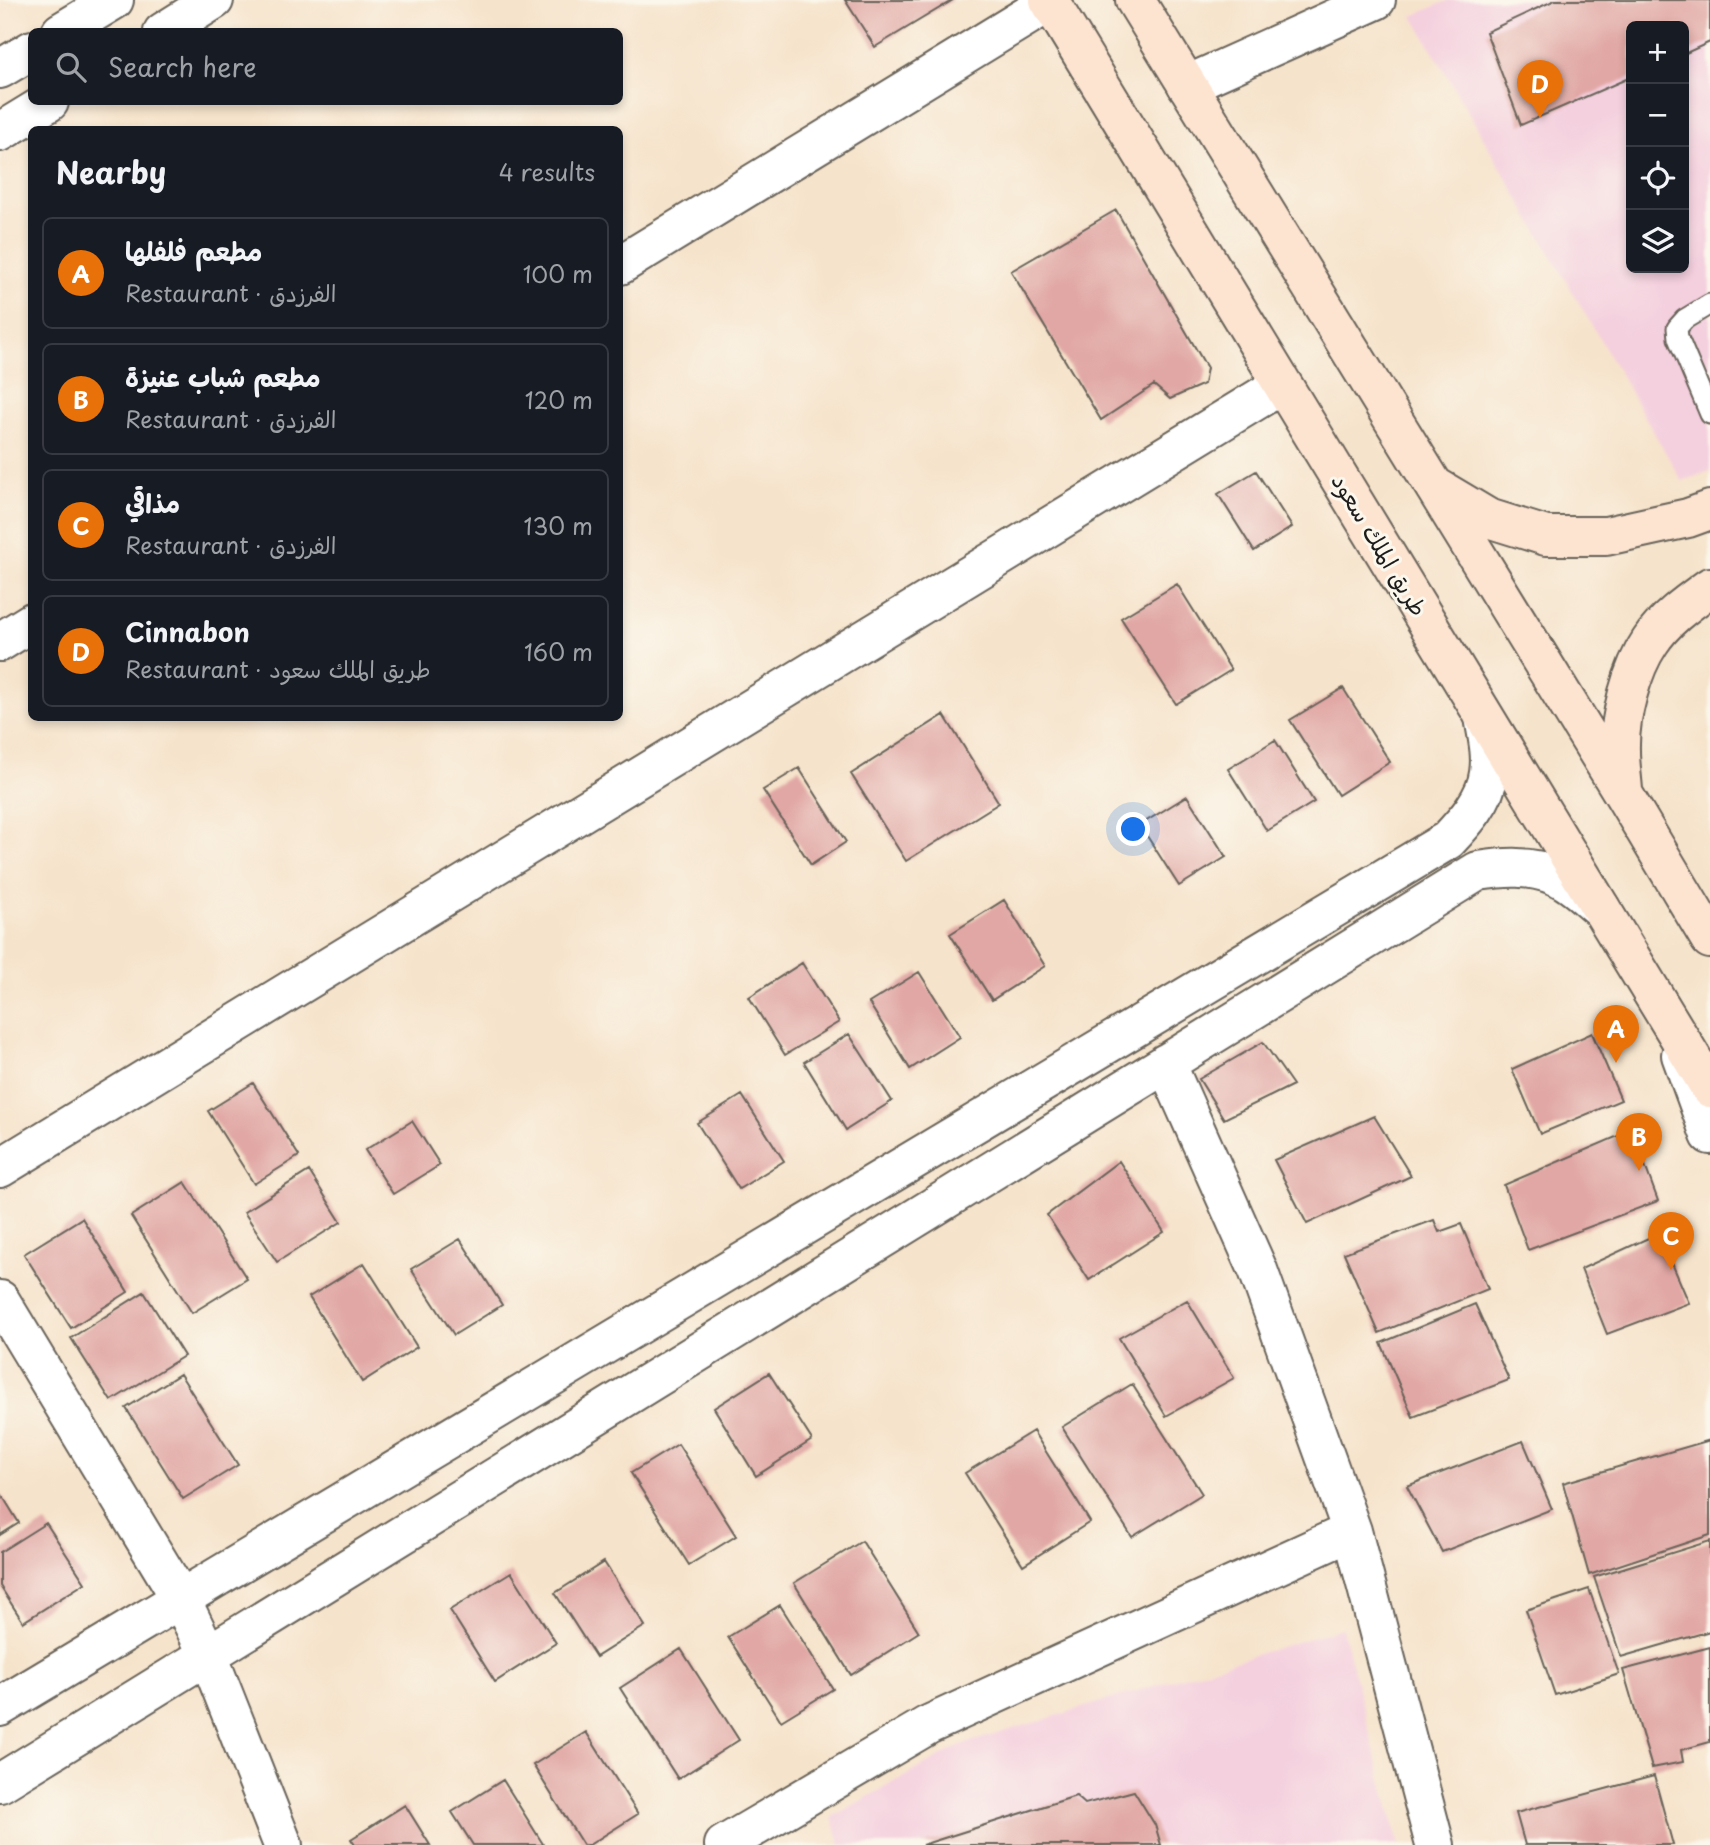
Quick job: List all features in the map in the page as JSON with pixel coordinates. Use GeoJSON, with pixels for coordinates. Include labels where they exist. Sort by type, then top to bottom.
{"type":"FeatureCollection","features":[{"type":"Feature","properties":{"kind":"street"},"geometry":{"type":"LineString","coordinates":[[68,28],[114,0]]}},
{"type":"Feature","properties":{"kind":"street"},"geometry":{"type":"LineString","coordinates":[[169,28],[214,0]]}},
{"type":"Feature","properties":{"kind":"street"},"geometry":{"type":"LineString","coordinates":[[1135,0],[1710,938]]}},
{"type":"Feature","properties":{"kind":"street"},"geometry":{"type":"LineString","coordinates":[[1187,85],[1376,0]]}},
{"type":"Feature","properties":{"kind":"street"},"geometry":{"type":"LineString","coordinates":[[623,263],[1050,1]]}},
{"type":"Feature","properties":{"kind":"street","name":"طريق الملك سعود"},"geometry":{"type":"LineString","coordinates":[[1050,1],[1710,1088]]}},
{"type":"Feature","properties":{"kind":"street"},"geometry":{"type":"LineString","coordinates":[[0,69],[28,52]]}},
{"type":"Feature","properties":{"kind":"street"},"geometry":{"type":"LineString","coordinates":[[0,132],[44,105]]}},
{"type":"Feature","properties":{"kind":"street"},"geometry":{"type":"LineString","coordinates":[[0,1168],[1281,384]]}},
{"type":"Feature","properties":{"kind":"street"},"geometry":{"type":"LineString","coordinates":[[1432,485],[1488,518],[1546,536],[1606,536],[1688,518],[1710,510]]}},
{"type":"Feature","properties":{"kind":"street"},"geometry":{"type":"LineString","coordinates":[[1624,795],[1619,750],[1624,709],[1634,673],[1649,642],[1670,618],[1710,587]]}},
{"type":"Feature","properties":{"kind":"street"},"geometry":{"type":"LineString","coordinates":[[0,642],[28,624]]}},
{"type":"Feature","properties":{"kind":"street"},"geometry":{"type":"LineString","coordinates":[[0,1707],[1448,840],[1464,823],[1479,800],[1489,775],[1490,749],[1484,717]]}},
{"type":"Feature","properties":{"kind":"street"},"geometry":{"type":"LineString","coordinates":[[0,1783],[1478,871],[1506,866],[1531,868],[1558,876],[1601,909]]}},
{"type":"Feature","properties":{"kind":"street"},"geometry":{"type":"LineString","coordinates":[[1668,1019],[1710,1135]]}},
{"type":"Feature","properties":{"kind":"street"},"geometry":{"type":"LineString","coordinates":[[1166,1063],[1258,1270],[1352,1531],[1436,1845]]}},
{"type":"Feature","properties":{"kind":"street"},"geometry":{"type":"LineString","coordinates":[[0,1300],[181,1599],[208,1655],[283,1845]]}},
{"type":"Feature","properties":{"kind":"street"},"geometry":{"type":"LineString","coordinates":[[724,1845],[776,1831],[928,1725],[1352,1531]]}},
{"type":"Feature","properties":{"kind":"lane"},"geometry":{"type":"LineString","coordinates":[[1710,304],[1685,319],[1677,328],[1678,338],[1710,414]]}},
{"type":"Feature","properties":{"kind":"shaded area"},"geometry":{"type":"Polygon","coordinates":[[[1449,0],[1710,0],[1710,471],[1682,481],[1413,16],[1449,0]]]}},
{"type":"Feature","properties":{"kind":"shaded area"},"geometry":{"type":"Polygon","coordinates":[[[1342,1628],[1399,1845],[841,1845],[832,1817],[961,1745],[1342,1628]]]}},
{"type":"Feature","properties":{"kind":"building"},"geometry":{"type":"Polygon","coordinates":[[[845,0],[953,0],[875,47],[845,0]]]}},
{"type":"Feature","properties":{"kind":"building"},"geometry":{"type":"Polygon","coordinates":[[[1555,0],[1710,0],[1710,42],[1689,52],[1689,21],[1626,21],[1626,79],[1521,125],[1486,32],[1555,0]]]}},
{"type":"Feature","properties":{"kind":"building"},"geometry":{"type":"Polygon","coordinates":[[[1116,210],[1207,368],[1204,384],[1170,399],[1154,385],[1101,420],[1011,271],[1116,210]]]}},
{"type":"Feature","properties":{"kind":"building"},"geometry":{"type":"Polygon","coordinates":[[[1256,471],[1292,527],[1254,551],[1218,494],[1256,471]]]}},
{"type":"Feature","properties":{"kind":"building"},"geometry":{"type":"Polygon","coordinates":[[[1177,584],[1231,670],[1176,704],[1121,618],[1177,584]]]}},
{"type":"Feature","properties":{"kind":"building"},"geometry":{"type":"Polygon","coordinates":[[[1343,688],[1390,762],[1338,795],[1290,720],[1343,688]]]}},
{"type":"Feature","properties":{"kind":"building"},"geometry":{"type":"Polygon","coordinates":[[[944,715],[999,803],[906,861],[851,774],[944,715]]]}},
{"type":"Feature","properties":{"kind":"building"},"geometry":{"type":"Polygon","coordinates":[[[1275,740],[1314,802],[1267,831],[1228,769],[1275,740]]]}},
{"type":"Feature","properties":{"kind":"building"},"geometry":{"type":"Polygon","coordinates":[[[799,768],[846,842],[811,865],[763,790],[799,768]]]}},
{"type":"Feature","properties":{"kind":"building"},"geometry":{"type":"Polygon","coordinates":[[[1187,796],[1226,857],[1179,886],[1140,825],[1187,796]]]}},
{"type":"Feature","properties":{"kind":"building"},"geometry":{"type":"Polygon","coordinates":[[[1004,900],[1045,966],[992,1000],[950,934],[1004,900]]]}},
{"type":"Feature","properties":{"kind":"building"},"geometry":{"type":"Polygon","coordinates":[[[802,963],[839,1022],[785,1055],[749,997],[802,963]]]}},
{"type":"Feature","properties":{"kind":"building"},"geometry":{"type":"Polygon","coordinates":[[[919,972],[960,1037],[910,1069],[869,1003],[919,972]]]}},
{"type":"Feature","properties":{"kind":"building"},"geometry":{"type":"Polygon","coordinates":[[[1592,1033],[1621,1100],[1540,1134],[1512,1069],[1592,1033]]]}},
{"type":"Feature","properties":{"kind":"building"},"geometry":{"type":"Polygon","coordinates":[[[849,1034],[892,1101],[846,1130],[804,1062],[849,1034]]]}},
{"type":"Feature","properties":{"kind":"building"},"geometry":{"type":"Polygon","coordinates":[[[1263,1042],[1293,1085],[1224,1119],[1199,1079],[1263,1042]]]}},
{"type":"Feature","properties":{"kind":"building"},"geometry":{"type":"Polygon","coordinates":[[[253,1083],[299,1156],[254,1184],[208,1111],[253,1083]]]}},
{"type":"Feature","properties":{"kind":"building"},"geometry":{"type":"Polygon","coordinates":[[[742,1095],[784,1161],[739,1189],[697,1123],[742,1095]]]}},
{"type":"Feature","properties":{"kind":"building"},"geometry":{"type":"Polygon","coordinates":[[[1374,1116],[1411,1176],[1307,1224],[1274,1160],[1374,1116]]]}},
{"type":"Feature","properties":{"kind":"building"},"geometry":{"type":"Polygon","coordinates":[[[412,1121],[440,1165],[393,1194],[365,1150],[412,1121]]]}},
{"type":"Feature","properties":{"kind":"building"},"geometry":{"type":"Polygon","coordinates":[[[1632,1130],[1658,1201],[1528,1250],[1504,1185],[1632,1130]]]}},
{"type":"Feature","properties":{"kind":"building"},"geometry":{"type":"Polygon","coordinates":[[[1119,1161],[1164,1232],[1089,1280],[1047,1215],[1119,1161]]]}},
{"type":"Feature","properties":{"kind":"building"},"geometry":{"type":"Polygon","coordinates":[[[309,1171],[341,1222],[277,1262],[244,1212],[309,1171]]]}},
{"type":"Feature","properties":{"kind":"building"},"geometry":{"type":"Polygon","coordinates":[[[185,1182],[247,1279],[192,1313],[131,1216],[185,1182]]]}},
{"type":"Feature","properties":{"kind":"building"},"geometry":{"type":"Polygon","coordinates":[[[82,1218],[128,1292],[71,1328],[24,1254],[82,1218]]]}},
{"type":"Feature","properties":{"kind":"building"},"geometry":{"type":"Polygon","coordinates":[[[1434,1220],[1439,1232],[1461,1224],[1488,1289],[1379,1333],[1344,1253],[1434,1220]]]}},
{"type":"Feature","properties":{"kind":"building"},"geometry":{"type":"Polygon","coordinates":[[[1659,1233],[1689,1303],[1607,1334],[1581,1269],[1659,1233]]]}},
{"type":"Feature","properties":{"kind":"building"},"geometry":{"type":"Polygon","coordinates":[[[460,1239],[502,1305],[454,1335],[411,1269],[460,1239]]]}},
{"type":"Feature","properties":{"kind":"building"},"geometry":{"type":"Polygon","coordinates":[[[364,1263],[417,1347],[362,1382],[309,1297],[364,1263]]]}},
{"type":"Feature","properties":{"kind":"building"},"geometry":{"type":"Polygon","coordinates":[[[144,1292],[184,1356],[111,1401],[71,1338],[144,1292]]]}},
{"type":"Feature","properties":{"kind":"building"},"geometry":{"type":"Polygon","coordinates":[[[1187,1300],[1234,1378],[1166,1416],[1119,1338],[1187,1300]]]}},
{"type":"Feature","properties":{"kind":"building"},"geometry":{"type":"Polygon","coordinates":[[[1475,1304],[1509,1380],[1413,1417],[1381,1343],[1475,1304]]]}},
{"type":"Feature","properties":{"kind":"building"},"geometry":{"type":"Polygon","coordinates":[[[769,1373],[812,1440],[756,1476],[714,1408],[769,1373]]]}},
{"type":"Feature","properties":{"kind":"building"},"geometry":{"type":"Polygon","coordinates":[[[180,1374],[238,1465],[183,1499],[126,1408],[180,1374]]]}},
{"type":"Feature","properties":{"kind":"building"},"geometry":{"type":"Polygon","coordinates":[[[1132,1384],[1202,1494],[1132,1537],[1062,1427],[1132,1384]]]}},
{"type":"Feature","properties":{"kind":"building"},"geometry":{"type":"Polygon","coordinates":[[[1033,1431],[1090,1522],[1023,1565],[965,1473],[1033,1431]]]}},
{"type":"Feature","properties":{"kind":"building"},"geometry":{"type":"Polygon","coordinates":[[[1710,1440],[1710,1535],[1589,1575],[1563,1483],[1710,1440]]]}},
{"type":"Feature","properties":{"kind":"building"},"geometry":{"type":"Polygon","coordinates":[[[1523,1441],[1552,1509],[1442,1552],[1407,1486],[1523,1441]]]}},
{"type":"Feature","properties":{"kind":"building"},"geometry":{"type":"Polygon","coordinates":[[[678,1444],[736,1536],[689,1565],[631,1473],[678,1444]]]}},
{"type":"Feature","properties":{"kind":"building"},"geometry":{"type":"Polygon","coordinates":[[[0,1492],[19,1523],[0,1535],[0,1492]]]}},
{"type":"Feature","properties":{"kind":"building"},"geometry":{"type":"Polygon","coordinates":[[[46,1523],[85,1583],[23,1622],[0,1586],[0,1552],[46,1523]]]}},
{"type":"Feature","properties":{"kind":"building"},"geometry":{"type":"Polygon","coordinates":[[[862,1541],[919,1632],[851,1675],[794,1583],[862,1541]]]}},
{"type":"Feature","properties":{"kind":"building"},"geometry":{"type":"Polygon","coordinates":[[[1710,1541],[1710,1631],[1621,1657],[1594,1577],[1710,1541]]]}},
{"type":"Feature","properties":{"kind":"building"},"geometry":{"type":"Polygon","coordinates":[[[604,1562],[645,1626],[596,1657],[555,1593],[604,1562]]]}},
{"type":"Feature","properties":{"kind":"building"},"geometry":{"type":"Polygon","coordinates":[[[511,1572],[556,1643],[495,1682],[450,1610],[511,1572]]]}},
{"type":"Feature","properties":{"kind":"building"},"geometry":{"type":"Polygon","coordinates":[[[1589,1589],[1619,1674],[1555,1695],[1526,1610],[1589,1589]]]}},
{"type":"Feature","properties":{"kind":"building"},"geometry":{"type":"Polygon","coordinates":[[[780,1605],[833,1689],[781,1721],[728,1637],[780,1605]]]}},
{"type":"Feature","properties":{"kind":"building"},"geometry":{"type":"Polygon","coordinates":[[[1710,1647],[1710,1742],[1681,1750],[1683,1762],[1652,1768],[1623,1670],[1710,1647]]]}},
{"type":"Feature","properties":{"kind":"building"},"geometry":{"type":"Polygon","coordinates":[[[681,1649],[739,1740],[678,1779],[620,1688],[681,1649]]]}},
{"type":"Feature","properties":{"kind":"building"},"geometry":{"type":"Polygon","coordinates":[[[586,1732],[638,1814],[589,1845],[583,1845],[533,1765],[586,1732]]]}},
{"type":"Feature","properties":{"kind":"building"},"geometry":{"type":"Polygon","coordinates":[[[1654,1776],[1673,1845],[1525,1845],[1516,1813],[1654,1776]]]}},
{"type":"Feature","properties":{"kind":"building"},"geometry":{"type":"Polygon","coordinates":[[[503,1780],[542,1845],[473,1845],[452,1812],[503,1780]]]}},
{"type":"Feature","properties":{"kind":"building"},"geometry":{"type":"Polygon","coordinates":[[[1134,1791],[1155,1825],[1161,1845],[922,1845],[1076,1796],[1085,1804],[1134,1791]]]}},
{"type":"Feature","properties":{"kind":"building"},"geometry":{"type":"Polygon","coordinates":[[[405,1805],[430,1845],[355,1845],[351,1839],[405,1805]]]}},
{"type":"Feature","properties":{"kind":"place","name":"Cinnabon"},"geometry":{"type":"Point","coordinates":[1540,118]}},
{"type":"Feature","properties":{"kind":"place","name":"مطعم فلفلها"},"geometry":{"type":"Point","coordinates":[1616,1063]}},
{"type":"Feature","properties":{"kind":"place","name":"مطعم شباب عنيزة"},"geometry":{"type":"Point","coordinates":[1639,1171]}},
{"type":"Feature","properties":{"kind":"place","name":"مذاقي"},"geometry":{"type":"Point","coordinates":[1671,1270]}}]}
